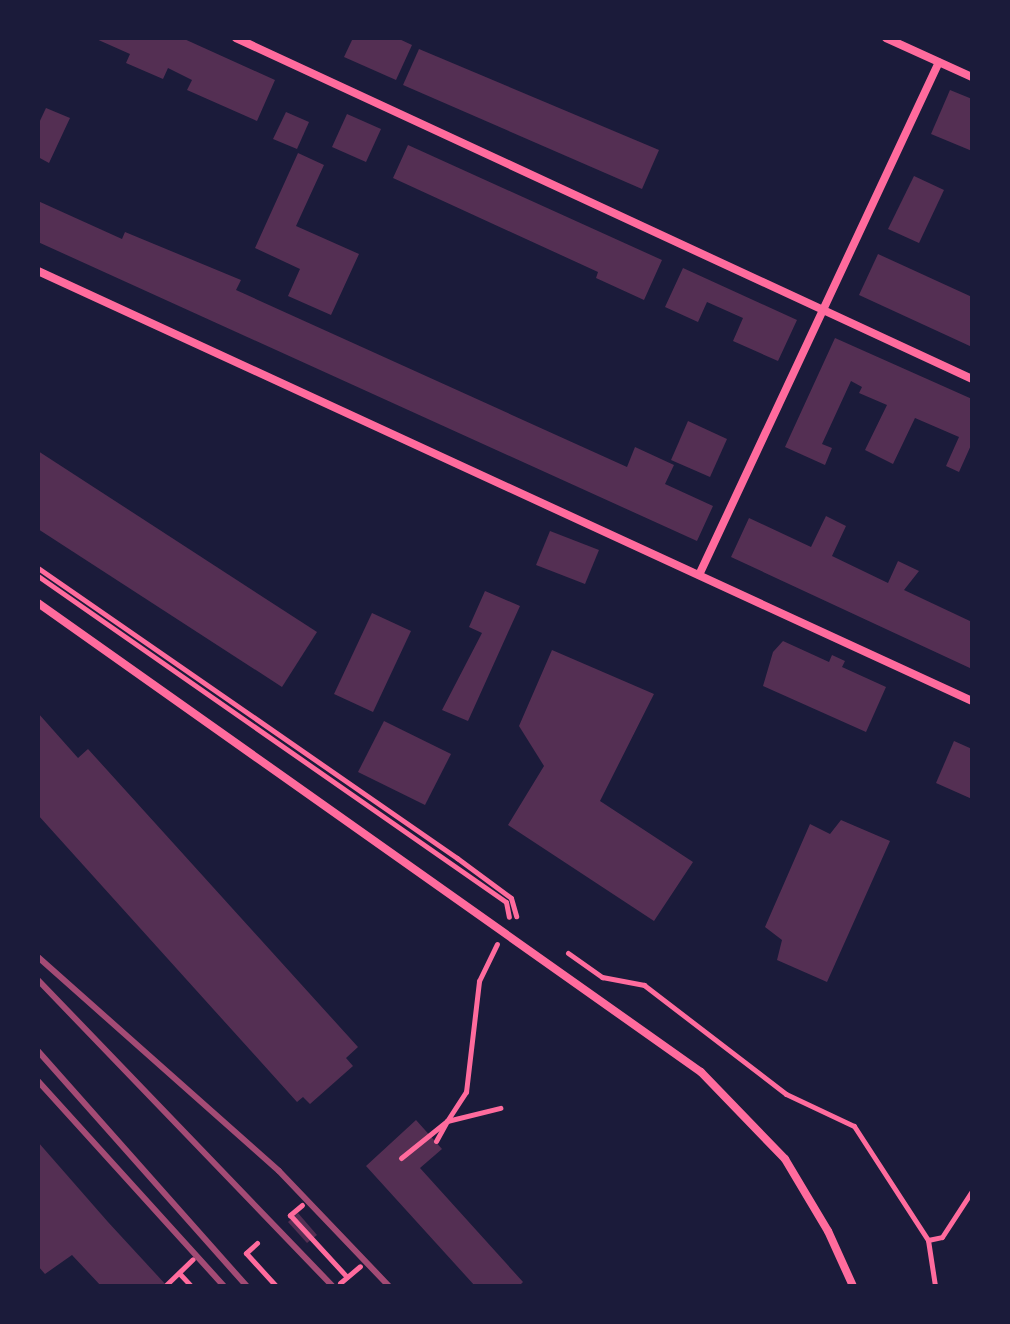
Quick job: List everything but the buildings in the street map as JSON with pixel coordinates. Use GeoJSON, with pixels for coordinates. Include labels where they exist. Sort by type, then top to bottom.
{"type":"FeatureCollection","features":[{"type":"Feature","properties":{"kind":"street"},"geometry":{"type":"LineString","coordinates":[[236,38],[827,309],[972,379]]}},
{"type":"Feature","properties":{"kind":"street"},"geometry":{"type":"LineString","coordinates":[[886,38],[972,77]]}},
{"type":"Feature","properties":{"kind":"street"},"geometry":{"type":"LineString","coordinates":[[699,575],[827,309],[939,62]]}},
{"type":"Feature","properties":{"kind":"street"},"geometry":{"type":"LineString","coordinates":[[38,271],[972,701]]}},
{"type":"Feature","properties":{"kind":"street"},"geometry":{"type":"LineString","coordinates":[[38,603],[701,1072],[760,1129],[808,1193],[853,1286]]}},
{"type":"Feature","properties":{"kind":"path"},"geometry":{"type":"LineString","coordinates":[[38,568],[457,858],[511,898],[516,916],[528,925]]}},
{"type":"Feature","properties":{"kind":"path"},"geometry":{"type":"LineString","coordinates":[[38,576],[506,902],[510,912],[504,932]]}},
{"type":"Feature","properties":{"kind":"path"},"geometry":{"type":"LineString","coordinates":[[436,1141],[466,1092],[479,981],[504,932],[516,916]]}},
{"type":"Feature","properties":{"kind":"path"},"geometry":{"type":"LineString","coordinates":[[565,951],[602,977],[644,985],[786,1094],[854,1126],[928,1240],[935,1286]]}},
{"type":"Feature","properties":{"kind":"path"},"geometry":{"type":"LineString","coordinates":[[401,1158],[447,1121],[500,1108]]}},
{"type":"Feature","properties":{"kind":"path"},"geometry":{"type":"LineString","coordinates":[[928,1240],[942,1237],[972,1191]]}},
{"type":"Feature","properties":{"kind":"path"},"geometry":{"type":"LineString","coordinates":[[302,1205],[290,1215],[347,1277]]}},
{"type":"Feature","properties":{"kind":"path"},"geometry":{"type":"LineString","coordinates":[[257,1243],[246,1253],[276,1286]]}},
{"type":"Feature","properties":{"kind":"path"},"geometry":{"type":"LineString","coordinates":[[166,1285],[193,1259]]}},
{"type":"Feature","properties":{"kind":"path"},"geometry":{"type":"LineString","coordinates":[[340,1283],[360,1266]]}},
{"type":"Feature","properties":{"kind":"path"},"geometry":{"type":"LineString","coordinates":[[179,1273],[191,1286]]}},
{"type":"Feature","properties":{"kind":"railway"},"geometry":{"type":"LineString","coordinates":[[38,957],[279,1171],[389,1286]]}},
{"type":"Feature","properties":{"kind":"railway"},"geometry":{"type":"LineString","coordinates":[[38,980],[332,1286]]}},
{"type":"Feature","properties":{"kind":"railway"},"geometry":{"type":"LineString","coordinates":[[38,1051],[247,1286]]}},
{"type":"Feature","properties":{"kind":"railway"},"geometry":{"type":"LineString","coordinates":[[38,1081],[224,1286]]}}]}
